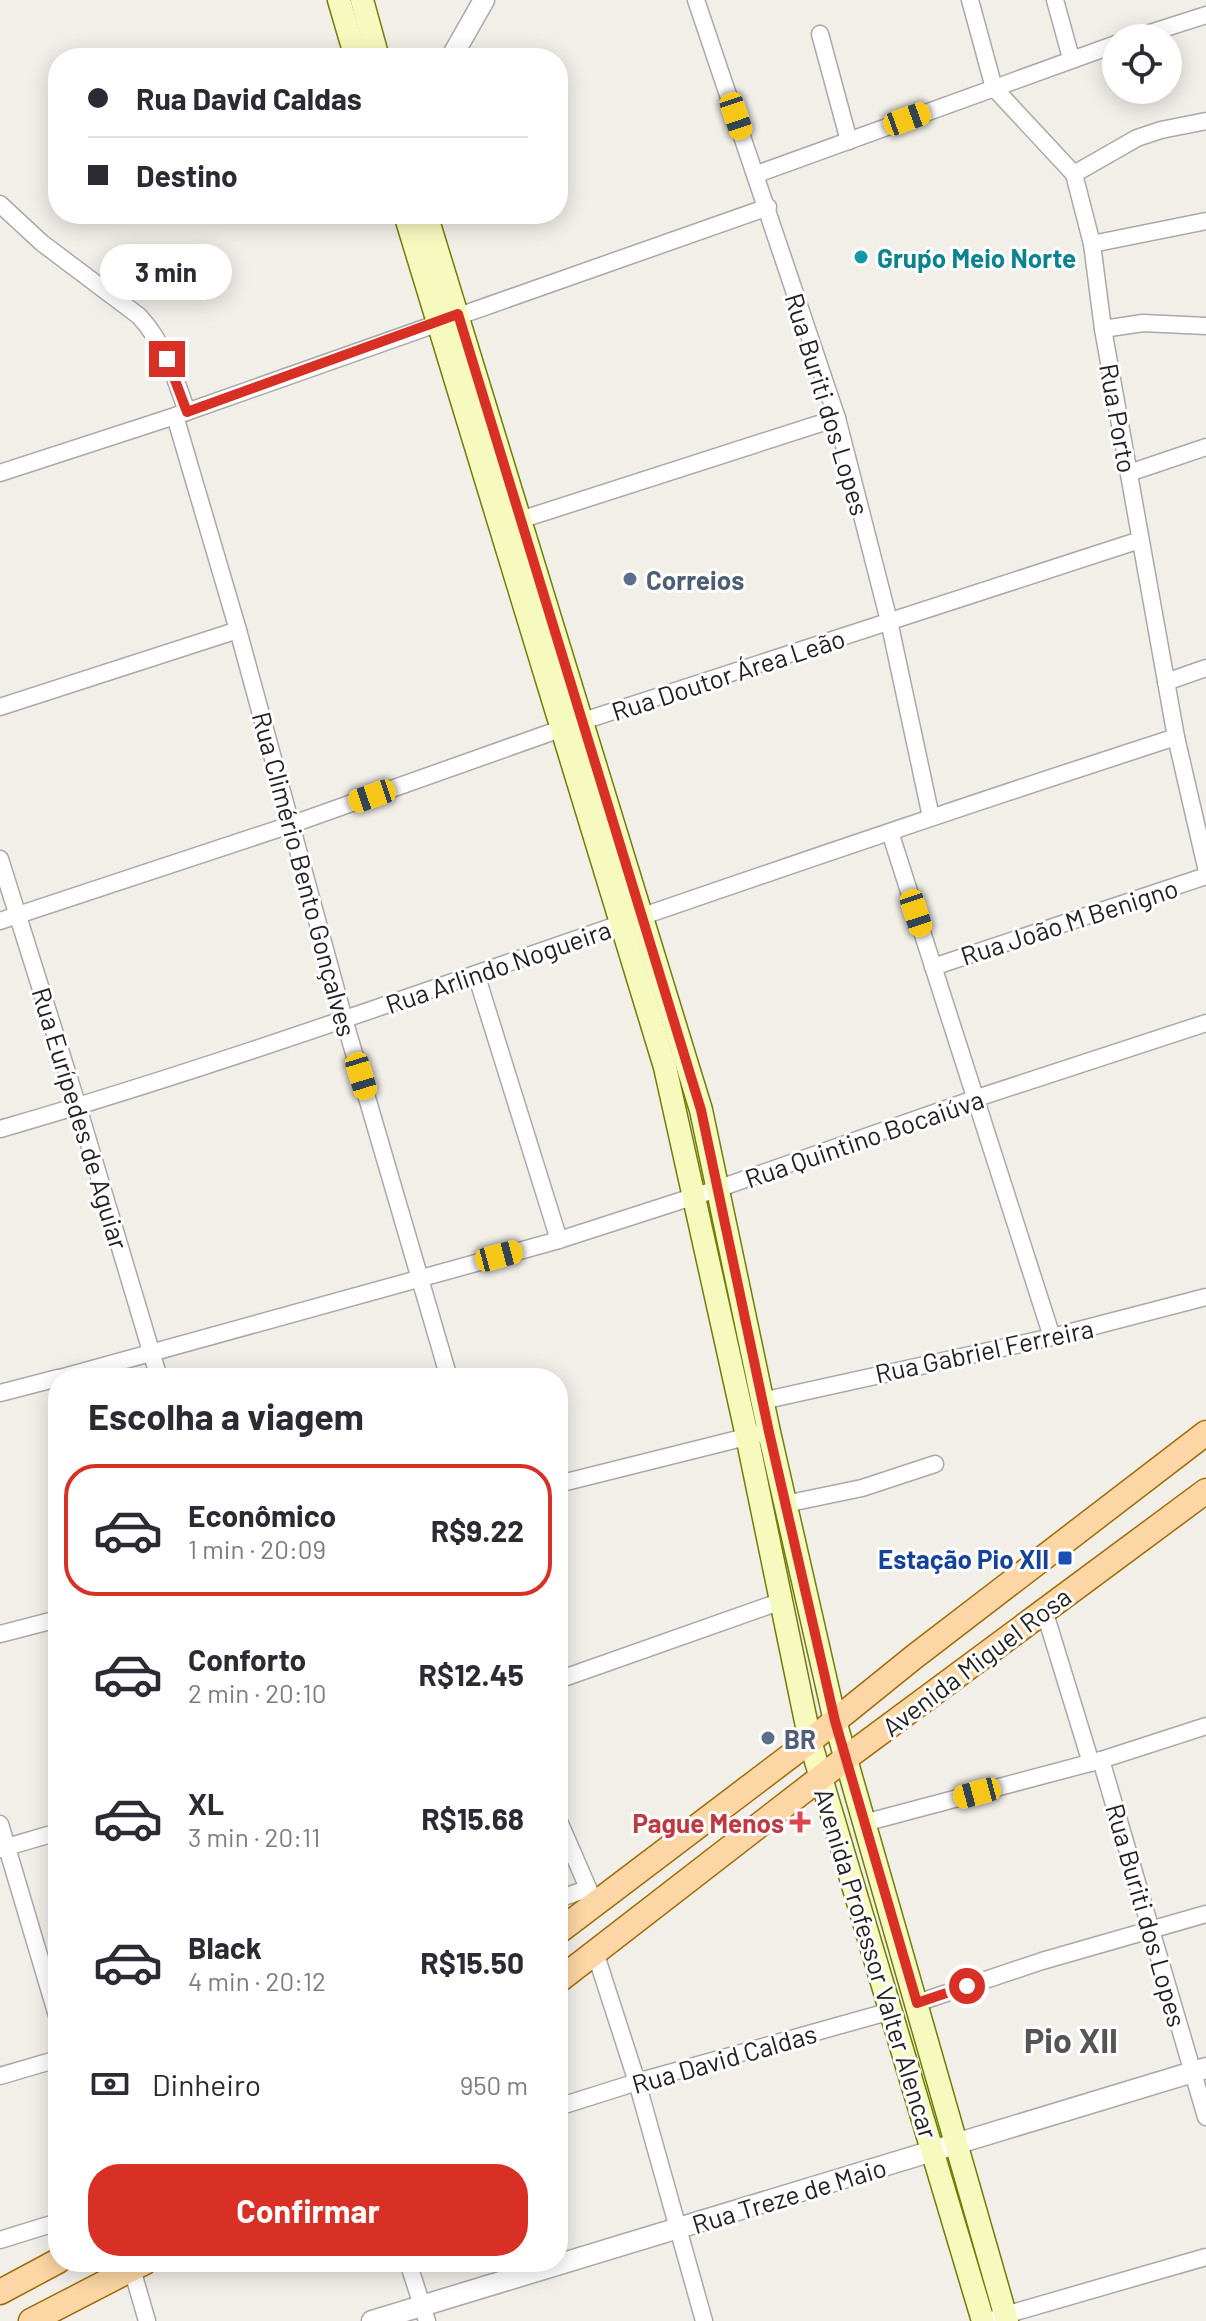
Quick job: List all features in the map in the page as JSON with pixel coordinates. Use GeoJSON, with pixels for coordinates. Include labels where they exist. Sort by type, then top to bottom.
{"type":"FeatureCollection","features":[{"type":"Feature","properties":{"kind":"main road"},"geometry":{"type":"LineString","coordinates":[[339,0],[353,48]]}},
{"type":"Feature","properties":{"kind":"main road"},"geometry":{"type":"LineString","coordinates":[[362,0],[375,48]]}},
{"type":"Feature","properties":{"kind":"main road","name":"Avenida Professor Valter Alencar"},"geometry":{"type":"LineString","coordinates":[[408,224],[436,323],[573,725],[643,917],[701,1110],[762,1401],[758,1434],[779,1602],[810,1741],[934,2152],[992,2320]]}},
{"type":"Feature","properties":{"kind":"main road","name":"Avenida Professor Valter Alencar"},"geometry":{"type":"LineString","coordinates":[[429,224],[520,520],[620,924],[665,1067],[695,1196],[758,1434],[785,1504],[835,1721],[958,2144],[992,2320]]}},
{"type":"Feature","properties":{"kind":"main road","name":"Avenida Miguel Rosa"},"geometry":{"type":"LineString","coordinates":[[568,1921],[591,1896],[810,1741],[914,1657],[1206,1433]]}},
{"type":"Feature","properties":{"kind":"main road","name":"Avenida Miguel Rosa"},"geometry":{"type":"LineString","coordinates":[[568,1973],[846,1758],[1206,1491]]}},
{"type":"Feature","properties":{"kind":"main road"},"geometry":{"type":"LineString","coordinates":[[0,2292],[48,2266]]}},
{"type":"Feature","properties":{"kind":"main road"},"geometry":{"type":"LineString","coordinates":[[31,2321],[127,2272]]}},
{"type":"Feature","properties":{"kind":"street"},"geometry":{"type":"LineString","coordinates":[[457,48],[484,0]]}},
{"type":"Feature","properties":{"kind":"street","name":"Rua Buriti dos Lopes"},"geometry":{"type":"LineString","coordinates":[[696,0],[837,418],[889,621],[931,817]]}},
{"type":"Feature","properties":{"kind":"street","name":"Rua Porto"},"geometry":{"type":"LineString","coordinates":[[970,0],[994,88],[1074,174],[1092,244],[1103,329],[1176,737],[1206,867]]}},
{"type":"Feature","properties":{"kind":"street"},"geometry":{"type":"LineString","coordinates":[[1055,0],[1071,58]]}},
{"type":"Feature","properties":{"kind":"street"},"geometry":{"type":"LineString","coordinates":[[1173,24],[1204,13]]}},
{"type":"Feature","properties":{"kind":"street"},"geometry":{"type":"LineString","coordinates":[[820,34],[849,141]]}},
{"type":"Feature","properties":{"kind":"street"},"geometry":{"type":"LineString","coordinates":[[757,174],[1102,48]]}},
{"type":"Feature","properties":{"kind":"street"},"geometry":{"type":"LineString","coordinates":[[1074,174],[1137,138],[1206,121]]}},
{"type":"Feature","properties":{"kind":"street","name":"Rua Climério Bento Gonçalves"},"geometry":{"type":"LineString","coordinates":[[0,204],[42,243],[139,316],[151,329],[167,359],[290,825],[446,1368]]}},
{"type":"Feature","properties":{"kind":"street"},"geometry":{"type":"LineString","coordinates":[[0,473],[181,414],[768,207]]}},
{"type":"Feature","properties":{"kind":"street"},"geometry":{"type":"LineString","coordinates":[[1092,244],[1206,221]]}},
{"type":"Feature","properties":{"kind":"street"},"geometry":{"type":"LineString","coordinates":[[1103,329],[1143,323],[1206,326]]}},
{"type":"Feature","properties":{"kind":"street"},"geometry":{"type":"LineString","coordinates":[[520,520],[837,418]]}},
{"type":"Feature","properties":{"kind":"street"},"geometry":{"type":"LineString","coordinates":[[1129,473],[1206,447]]}},
{"type":"Feature","properties":{"kind":"street","name":"Rua Doutor Área Leão"},"geometry":{"type":"LineString","coordinates":[[0,921],[290,825],[573,725],[1140,540]]}},
{"type":"Feature","properties":{"kind":"street"},"geometry":{"type":"LineString","coordinates":[[0,707],[238,630]]}},
{"type":"Feature","properties":{"kind":"street"},"geometry":{"type":"LineString","coordinates":[[1166,682],[1206,668]]}},
{"type":"Feature","properties":{"kind":"street","name":"Rua Arlindo Nogueira"},"geometry":{"type":"LineString","coordinates":[[0,1129],[78,1107],[344,1019],[931,817],[1176,737]]}},
{"type":"Feature","properties":{"kind":"street"},"geometry":{"type":"LineString","coordinates":[[890,832],[1052,1337]]}},
{"type":"Feature","properties":{"kind":"street","name":"Rua Eurípedes de Aguiar"},"geometry":{"type":"LineString","coordinates":[[0,859],[156,1368]]}},
{"type":"Feature","properties":{"kind":"street","name":"Rua João M Benigno"},"geometry":{"type":"LineString","coordinates":[[933,967],[1206,876]]}},
{"type":"Feature","properties":{"kind":"street"},"geometry":{"type":"LineString","coordinates":[[476,974],[559,1240]]}},
{"type":"Feature","properties":{"kind":"street","name":"Rua Quintino Bocaiúva"},"geometry":{"type":"LineString","coordinates":[[98,1368],[559,1240],[1206,1023]]}},
{"type":"Feature","properties":{"kind":"street","name":"Rua Gabriel Ferreira"},"geometry":{"type":"LineString","coordinates":[[762,1401],[1052,1337],[1206,1297]]}},
{"type":"Feature","properties":{"kind":"street","name":"Rua Quintino Bocaiúva"},"geometry":{"type":"LineString","coordinates":[[0,1393],[48,1381]]}},
{"type":"Feature","properties":{"kind":"street"},"geometry":{"type":"LineString","coordinates":[[568,1482],[758,1434]]}},
{"type":"Feature","properties":{"kind":"street"},"geometry":{"type":"LineString","coordinates":[[785,1504],[862,1488],[935,1464]]}},
{"type":"Feature","properties":{"kind":"street"},"geometry":{"type":"LineString","coordinates":[[568,1676],[779,1602]]}},
{"type":"Feature","properties":{"kind":"street","name":"Rua Buriti dos Lopes"},"geometry":{"type":"LineString","coordinates":[[1044,1610],[1199,2070],[1206,2117]]}},
{"type":"Feature","properties":{"kind":"street"},"geometry":{"type":"LineString","coordinates":[[0,1634],[48,1622]]}},
{"type":"Feature","properties":{"kind":"street"},"geometry":{"type":"LineString","coordinates":[[864,1823],[1096,1762],[1206,1726]]}},
{"type":"Feature","properties":{"kind":"street"},"geometry":{"type":"LineString","coordinates":[[0,1824],[3,1848],[48,1988]]}},
{"type":"Feature","properties":{"kind":"street"},"geometry":{"type":"LineString","coordinates":[[3,1848],[48,1835]]}},
{"type":"Feature","properties":{"kind":"street"},"geometry":{"type":"LineString","coordinates":[[568,1842],[591,1896],[568,1898]]}},
{"type":"Feature","properties":{"kind":"street"},"geometry":{"type":"LineString","coordinates":[[917,2003],[1042,1961],[1206,1914]]}},
{"type":"Feature","properties":{"kind":"street"},"geometry":{"type":"LineString","coordinates":[[595,1952],[637,2082],[704,2321]]}},
{"type":"Feature","properties":{"kind":"street","name":"Rua David Caldas"},"geometry":{"type":"LineString","coordinates":[[568,2104],[891,2011]]}},
{"type":"Feature","properties":{"kind":"street"},"geometry":{"type":"LineString","coordinates":[[0,2076],[48,2062]]}},
{"type":"Feature","properties":{"kind":"street","name":"Rua Treze de Maio"},"geometry":{"type":"LineString","coordinates":[[568,2265],[680,2228],[1199,2070]]}},
{"type":"Feature","properties":{"kind":"street"},"geometry":{"type":"LineString","coordinates":[[0,2240],[48,2225]]}},
{"type":"Feature","properties":{"kind":"street"},"geometry":{"type":"LineString","coordinates":[[992,2320],[1206,2257]]}},
{"type":"Feature","properties":{"kind":"street"},"geometry":{"type":"LineString","coordinates":[[140,2272],[147,2321]]}},
{"type":"Feature","properties":{"kind":"street"},"geometry":{"type":"LineString","coordinates":[[411,2272],[425,2313]]}},
{"type":"Feature","properties":{"kind":"street","name":"Rua Treze de Maio"},"geometry":{"type":"LineString","coordinates":[[372,2321],[425,2313],[548,2272]]}},
{"type":"Feature","properties":{"kind":"place","name":"Gruṕo Meio Norte"},"geometry":{"type":"Point","coordinates":[861,257]}},
{"type":"Feature","properties":{"kind":"place","name":"Correios"},"geometry":{"type":"Point","coordinates":[630,579]}},
{"type":"Feature","properties":{"kind":"place","name":"Estação Pio XII"},"geometry":{"type":"Point","coordinates":[1065,1558]}},
{"type":"Feature","properties":{"kind":"place","name":"BR"},"geometry":{"type":"Point","coordinates":[768,1738]}},
{"type":"Feature","properties":{"kind":"place","name":"Pague Menos"},"geometry":{"type":"Point","coordinates":[800,1822]}},
{"type":"Feature","properties":{"kind":"district","name":"Pio XII"},"geometry":{"type":"Point","coordinates":[1071,2039]}},
{"type":"Feature","properties":{"kind":"route"},"geometry":{"type":"LineString","coordinates":[[167,359],[187,412],[458,314],[701,1110],[769,1432],[835,1721],[917,2003],[967,1986]]}}]}
